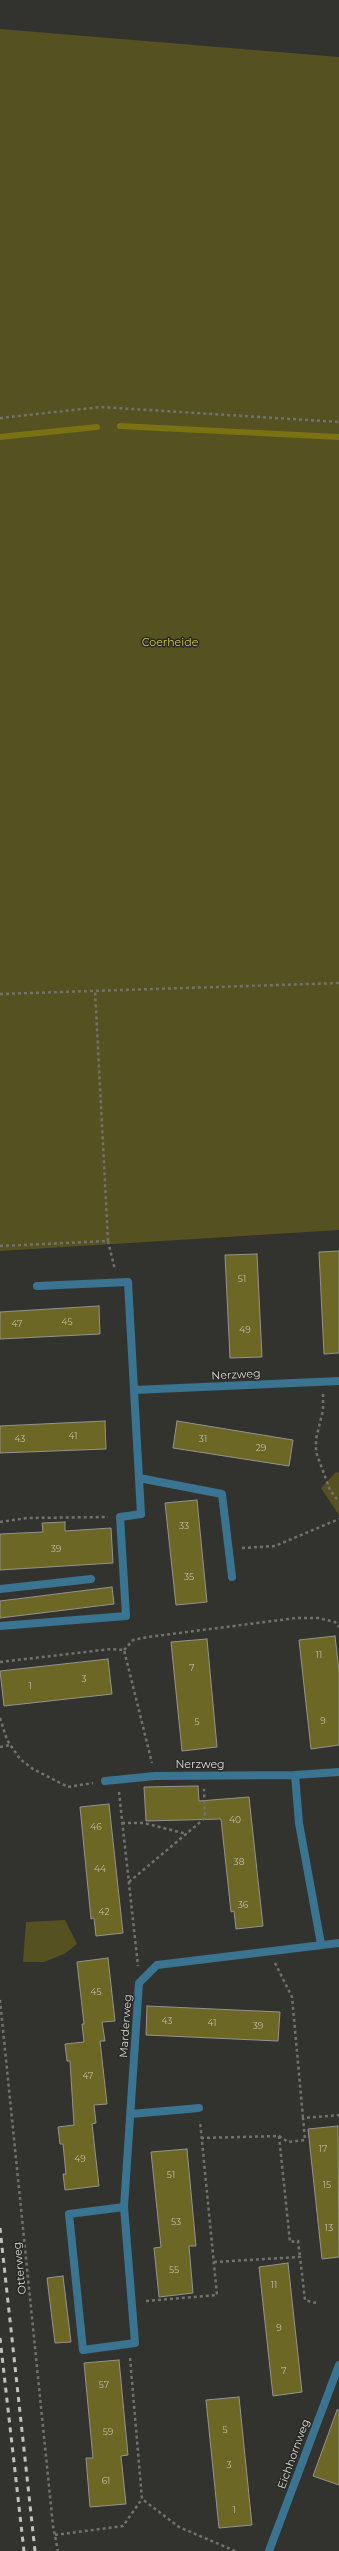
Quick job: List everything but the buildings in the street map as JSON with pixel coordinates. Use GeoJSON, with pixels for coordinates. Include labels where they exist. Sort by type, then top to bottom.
{"type":"FeatureCollection","features":[{"type":"Feature","properties":{"kind":"street"},"geometry":{"type":"LineString","coordinates":[[0,1626],[126,1616],[120,1517],[140,1514],[128,1282],[37,1286]]}},
{"type":"Feature","properties":{"kind":"street","name":"Nerzweg"},"geometry":{"type":"LineString","coordinates":[[134,1390],[339,1381]]}},
{"type":"Feature","properties":{"kind":"street"},"geometry":{"type":"LineString","coordinates":[[139,1478],[222,1494],[232,1578]]}},
{"type":"Feature","properties":{"kind":"street"},"geometry":{"type":"LineString","coordinates":[[0,1589],[91,1579]]}},
{"type":"Feature","properties":{"kind":"street","name":"Nerzweg"},"geometry":{"type":"LineString","coordinates":[[105,1781],[155,1776],[296,1775],[339,1772]]}},
{"type":"Feature","properties":{"kind":"street"},"geometry":{"type":"LineString","coordinates":[[296,1775],[299,1823],[321,1944]]}},
{"type":"Feature","properties":{"kind":"street","name":"Marderweg"},"geometry":{"type":"LineString","coordinates":[[124,2207],[69,2214],[83,2350],[135,2343],[124,2207],[139,1983],[157,1965],[274,1949],[339,1943]]}},
{"type":"Feature","properties":{"kind":"street"},"geometry":{"type":"LineString","coordinates":[[131,2114],[199,2108]]}},
{"type":"Feature","properties":{"kind":"street","name":"Eichhornweg"},"geometry":{"type":"LineString","coordinates":[[269,2551],[339,2365]]}},
{"type":"Feature","properties":{"kind":"path"},"geometry":{"type":"LineString","coordinates":[[0,418],[101,407],[339,422]]}},
{"type":"Feature","properties":{"kind":"path"},"geometry":{"type":"LineString","coordinates":[[0,994],[339,983]]}},
{"type":"Feature","properties":{"kind":"path"},"geometry":{"type":"LineString","coordinates":[[95,990],[108,1241],[115,1261],[116,1282]]}},
{"type":"Feature","properties":{"kind":"path"},"geometry":{"type":"LineString","coordinates":[[0,1246],[108,1241]]}},
{"type":"Feature","properties":{"kind":"path"},"geometry":{"type":"LineString","coordinates":[[323,1382],[323,1410],[316,1439],[316,1452],[330,1490],[339,1502]]}},
{"type":"Feature","properties":{"kind":"path"},"geometry":{"type":"LineString","coordinates":[[0,1522],[69,1516],[120,1517]]}},
{"type":"Feature","properties":{"kind":"path"},"geometry":{"type":"LineString","coordinates":[[229,1548],[275,1546],[339,1519]]}},
{"type":"Feature","properties":{"kind":"path"},"geometry":{"type":"LineString","coordinates":[[124,1650],[133,1640],[148,1637],[289,1619],[318,1618],[335,1622],[339,1627]]}},
{"type":"Feature","properties":{"kind":"path"},"geometry":{"type":"LineString","coordinates":[[0,1662],[111,1649],[124,1650]]}},
{"type":"Feature","properties":{"kind":"path"},"geometry":{"type":"LineString","coordinates":[[124,1650],[155,1776]]}},
{"type":"Feature","properties":{"kind":"path"},"geometry":{"type":"LineString","coordinates":[[0,1718],[10,1746],[20,1759],[55,1782],[68,1786],[105,1781]]}},
{"type":"Feature","properties":{"kind":"path"},"geometry":{"type":"LineString","coordinates":[[0,1747],[10,1746]]}},
{"type":"Feature","properties":{"kind":"path"},"geometry":{"type":"LineString","coordinates":[[128,1882],[205,1818],[204,1776]]}},
{"type":"Feature","properties":{"kind":"path"},"geometry":{"type":"LineString","coordinates":[[117,1780],[139,1983]]}},
{"type":"Feature","properties":{"kind":"path"},"geometry":{"type":"LineString","coordinates":[[122,1823],[144,1823],[187,1834]]}},
{"type":"Feature","properties":{"kind":"path"},"geometry":{"type":"LineString","coordinates":[[201,2138],[278,2136],[288,2142],[306,2140],[292,1997],[276,1967],[274,1949]]}},
{"type":"Feature","properties":{"kind":"path","name":"Otterweg"},"geometry":{"type":"LineString","coordinates":[[0,2000],[55,2535],[58,2551]]}},
{"type":"Feature","properties":{"kind":"path"},"geometry":{"type":"LineString","coordinates":[[145,2302],[217,2295],[199,2108]]}},
{"type":"Feature","properties":{"kind":"path"},"geometry":{"type":"LineString","coordinates":[[303,2118],[339,2115]]}},
{"type":"Feature","properties":{"kind":"path"},"geometry":{"type":"LineString","coordinates":[[278,2136],[290,2242],[298,2241],[305,2300],[316,2303]]}},
{"type":"Feature","properties":{"kind":"path"},"geometry":{"type":"LineString","coordinates":[[214,2262],[300,2257]]}},
{"type":"Feature","properties":{"kind":"path"},"geometry":{"type":"LineString","coordinates":[[55,2535],[123,2526],[142,2498],[130,2354]]}},
{"type":"Feature","properties":{"kind":"path"},"geometry":{"type":"LineString","coordinates":[[142,2498],[179,2527],[235,2551]]}},
{"type":"Feature","properties":{"kind":"green space","name":"Coerheide"},"geometry":{"type":"Polygon","coordinates":[[[0,29],[339,57],[339,1230],[0,1251],[0,29]]]}},
{"type":"Feature","properties":{"kind":"green space"},"geometry":{"type":"Polygon","coordinates":[[[336,1472],[339,1473],[339,1515],[321,1488],[336,1472]]]}},
{"type":"Feature","properties":{"kind":"green space"},"geometry":{"type":"Polygon","coordinates":[[[65,1920],[77,1944],[64,1954],[44,1962],[23,1962],[26,1922],[65,1920]]]}},
{"type":"Feature","properties":{"kind":"waterway"},"geometry":{"type":"LineString","coordinates":[[120,426],[339,437]]}},
{"type":"Feature","properties":{"kind":"waterway"},"geometry":{"type":"LineString","coordinates":[[0,437],[97,427]]}},
{"type":"Feature","properties":{"kind":"railway"},"geometry":{"type":"LineString","coordinates":[[0,2228],[35,2551]]}},
{"type":"Feature","properties":{"kind":"railway"},"geometry":{"type":"LineString","coordinates":[[0,2338],[24,2551]]}}]}
